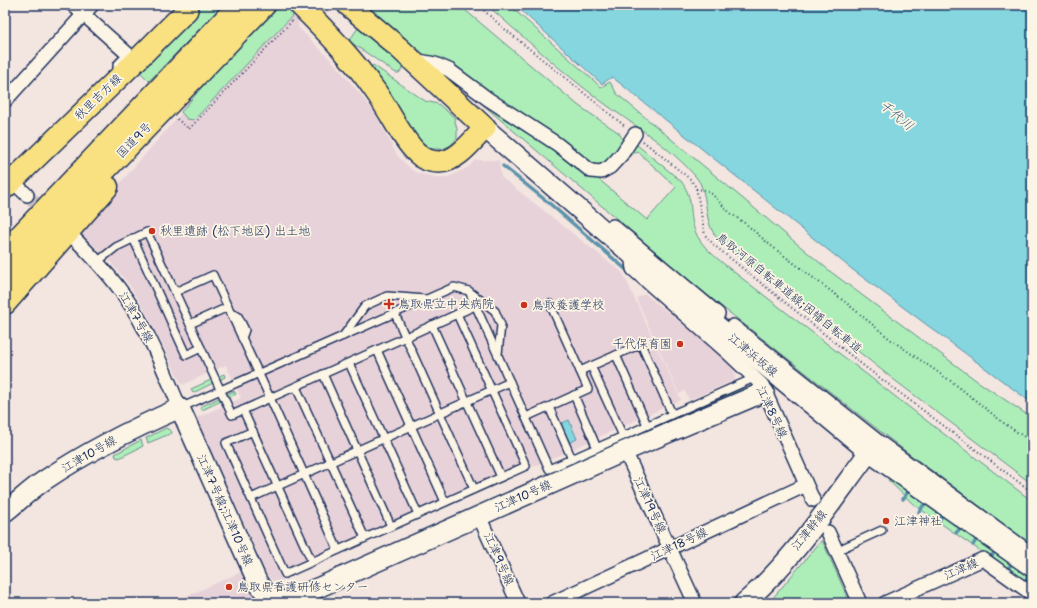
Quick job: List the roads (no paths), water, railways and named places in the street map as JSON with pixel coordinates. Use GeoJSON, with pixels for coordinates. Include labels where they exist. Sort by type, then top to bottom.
{"type":"FeatureCollection","features":[{"type":"Feature","properties":{"kind":"highway","name":"国道9号"},"geometry":{"type":"LineString","coordinates":[[5,252],[239,5]]}},
{"type":"Feature","properties":{"kind":"highway","name":"国道9号"},"geometry":{"type":"LineString","coordinates":[[5,277],[69,207],[264,5]]}},
{"type":"Feature","properties":{"kind":"highway"},"geometry":{"type":"LineString","coordinates":[[5,231],[208,37]]}},
{"type":"Feature","properties":{"kind":"highway"},"geometry":{"type":"LineString","coordinates":[[5,303],[79,220],[212,60]]}},
{"type":"Feature","properties":{"kind":"main road"},"geometry":{"type":"LineString","coordinates":[[302,7],[351,58],[382,100],[410,146],[421,156],[435,162],[450,159],[491,128],[348,5]]}},
{"type":"Feature","properties":{"kind":"main road","name":"秋里吉方線"},"geometry":{"type":"LineString","coordinates":[[7,179],[139,58],[189,7]]}},
{"type":"Feature","properties":{"kind":"street"},"geometry":{"type":"LineString","coordinates":[[27,195],[7,179],[130,56],[88,10],[73,5]]}},
{"type":"Feature","properties":{"kind":"street"},"geometry":{"type":"LineString","coordinates":[[5,101],[88,10]]}},
{"type":"Feature","properties":{"kind":"street"},"geometry":{"type":"LineString","coordinates":[[410,59],[435,64],[449,70],[488,99],[557,144],[591,171],[601,172],[610,167],[622,154],[635,134]]}},
{"type":"Feature","properties":{"kind":"street"},"geometry":{"type":"LineString","coordinates":[[491,128],[538,164],[742,334],[879,442],[1032,554]]}},
{"type":"Feature","properties":{"kind":"street","name":"江津浜坂線"},"geometry":{"type":"LineString","coordinates":[[491,128],[631,254],[869,452],[1032,567]]}},
{"type":"Feature","properties":{"kind":"street","name":"江津7号線"},"geometry":{"type":"LineString","coordinates":[[74,238],[116,283],[137,315],[155,351],[180,408]]}},
{"type":"Feature","properties":{"kind":"street","name":"江津8号線"},"geometry":{"type":"LineString","coordinates":[[631,254],[633,269],[759,385],[813,500]]}},
{"type":"Feature","properties":{"kind":"street","name":"江津10号線"},"geometry":{"type":"LineString","coordinates":[[282,602],[295,598],[479,516],[624,444],[759,385]]}},
{"type":"Feature","properties":{"kind":"street","name":"江津10号線"},"geometry":{"type":"LineString","coordinates":[[5,512],[44,480],[141,424],[180,408]]}},
{"type":"Feature","properties":{"kind":"street","name":"江津7号線;江津10号線"},"geometry":{"type":"LineString","coordinates":[[180,408],[257,581],[270,598],[282,602]]}},
{"type":"Feature","properties":{"kind":"street","name":"江津19号線"},"geometry":{"type":"LineString","coordinates":[[624,444],[669,548],[695,603]]}},
{"type":"Feature","properties":{"kind":"street","name":"江津幹線"},"geometry":{"type":"LineString","coordinates":[[744,603],[760,589],[805,538],[869,452]]}},
{"type":"Feature","properties":{"kind":"street","name":"江津18号線"},"geometry":{"type":"LineString","coordinates":[[552,603],[806,485]]}},
{"type":"Feature","properties":{"kind":"street","name":"江津9号線"},"geometry":{"type":"LineString","coordinates":[[479,516],[518,603]]}},
{"type":"Feature","properties":{"kind":"street"},"geometry":{"type":"LineString","coordinates":[[828,532],[860,603]]}},
{"type":"Feature","properties":{"kind":"street","name":"江津線"},"geometry":{"type":"LineString","coordinates":[[885,603],[983,559],[1032,594]]}},
{"type":"Feature","properties":{"kind":"lane"},"geometry":{"type":"LineString","coordinates":[[97,262],[111,249],[148,232],[232,416],[476,306]]}},
{"type":"Feature","properties":{"kind":"lane"},"geometry":{"type":"LineString","coordinates":[[133,238],[186,355],[201,348]]}},
{"type":"Feature","properties":{"kind":"lane"},"geometry":{"type":"LineString","coordinates":[[175,292],[213,275],[338,550]]}},
{"type":"Feature","properties":{"kind":"lane"},"geometry":{"type":"LineString","coordinates":[[180,408],[454,287],[469,291],[495,311],[501,325],[498,356]]}},
{"type":"Feature","properties":{"kind":"lane"},"geometry":{"type":"LineString","coordinates":[[469,291],[549,469],[597,448],[624,444],[647,425],[672,414],[759,385]]}},
{"type":"Feature","properties":{"kind":"lane"},"geometry":{"type":"LineString","coordinates":[[341,338],[365,306],[386,296],[427,299]]}},
{"type":"Feature","properties":{"kind":"lane"},"geometry":{"type":"LineString","coordinates":[[526,417],[588,389],[550,304]]}},
{"type":"Feature","properties":{"kind":"lane"},"geometry":{"type":"LineString","coordinates":[[190,324],[229,310]]}},
{"type":"Feature","properties":{"kind":"lane"},"geometry":{"type":"LineString","coordinates":[[395,314],[474,489]]}},
{"type":"Feature","properties":{"kind":"lane"},"geometry":{"type":"LineString","coordinates":[[253,431],[226,443],[285,574],[526,466],[457,314]]}},
{"type":"Feature","properties":{"kind":"lane"},"geometry":{"type":"LineString","coordinates":[[432,325],[501,477]]}},
{"type":"Feature","properties":{"kind":"lane"},"geometry":{"type":"LineString","coordinates":[[580,371],[641,344],[672,414]]}},
{"type":"Feature","properties":{"kind":"lane"},"geometry":{"type":"LineString","coordinates":[[377,350],[445,502]]}},
{"type":"Feature","properties":{"kind":"lane"},"geometry":{"type":"LineString","coordinates":[[616,355],[647,425]]}},
{"type":"Feature","properties":{"kind":"lane"},"geometry":{"type":"LineString","coordinates":[[349,363],[418,514]]}},
{"type":"Feature","properties":{"kind":"lane"},"geometry":{"type":"LineString","coordinates":[[591,366],[624,444]]}},
{"type":"Feature","properties":{"kind":"lane"},"geometry":{"type":"LineString","coordinates":[[323,374],[391,526]]}},
{"type":"Feature","properties":{"kind":"lane"},"geometry":{"type":"LineString","coordinates":[[251,498],[510,382]]}},
{"type":"Feature","properties":{"kind":"lane"},"geometry":{"type":"LineString","coordinates":[[296,386],[365,538]]}},
{"type":"Feature","properties":{"kind":"lane"},"geometry":{"type":"LineString","coordinates":[[574,395],[597,448]]}},
{"type":"Feature","properties":{"kind":"lane"},"geometry":{"type":"LineString","coordinates":[[549,406],[572,459]]}},
{"type":"Feature","properties":{"kind":"lane"},"geometry":{"type":"LineString","coordinates":[[243,410],[312,562]]}},
{"type":"Feature","properties":{"kind":"lane"},"geometry":{"type":"LineString","coordinates":[[836,551],[882,530]]}},
{"type":"Feature","properties":{"kind":"water","name":"千代川"},"geometry":{"type":"Polygon","coordinates":[[[515,5],[1027,5],[1032,9],[1032,403],[853,270],[612,77],[602,84],[515,5]]]}},
{"type":"Feature","properties":{"kind":"water"},"geometry":{"type":"Polygon","coordinates":[[[569,420],[577,439],[567,444],[558,425],[569,420]]]}},
{"type":"Feature","properties":{"kind":"waterway"},"geometry":{"type":"LineString","coordinates":[[503,166],[549,203],[630,273]]}},
{"type":"Feature","properties":{"kind":"waterway"},"geometry":{"type":"LineString","coordinates":[[903,499],[909,490]]}},
{"type":"Feature","properties":{"kind":"waterway"},"geometry":{"type":"LineString","coordinates":[[919,512],[925,503]]}},
{"type":"Feature","properties":{"kind":"waterway"},"geometry":{"type":"LineString","coordinates":[[937,524],[943,514]]}},
{"type":"Feature","properties":{"kind":"waterway"},"geometry":{"type":"LineString","coordinates":[[956,533],[961,527]]}},
{"type":"Feature","properties":{"kind":"waterway"},"geometry":{"type":"LineString","coordinates":[[973,545],[977,538]]}},
{"type":"Feature","properties":{"kind":"waterway"},"geometry":{"type":"LineString","coordinates":[[991,557],[995,551]]}},
{"type":"Feature","properties":{"kind":"waterway"},"geometry":{"type":"LineString","coordinates":[[1008,569],[1012,563]]}},
{"type":"Feature","properties":{"kind":"waterway"},"geometry":{"type":"LineString","coordinates":[[1025,581],[1030,574]]}},
{"type":"Feature","properties":{"kind":"tunnel"},"geometry":{"type":"LineString","coordinates":[[27,195],[49,215]]}},
{"type":"Feature","properties":{"kind":"place","name":"秋里遺跡 (松下地区) 出土地"},"geometry":{"type":"Point","coordinates":[152,231]}},
{"type":"Feature","properties":{"kind":"place","name":"鳥取県立中央病院"},"geometry":{"type":"Point","coordinates":[389,304]}},
{"type":"Feature","properties":{"kind":"place","name":"鳥取養護学校"},"geometry":{"type":"Point","coordinates":[524,305]}},
{"type":"Feature","properties":{"kind":"place","name":"千代保育園"},"geometry":{"type":"Point","coordinates":[680,344]}},
{"type":"Feature","properties":{"kind":"place","name":"江津神社"},"geometry":{"type":"Point","coordinates":[886,521]}},
{"type":"Feature","properties":{"kind":"place","name":"鳥取県看護研修センター"},"geometry":{"type":"Point","coordinates":[229,587]}}]}
